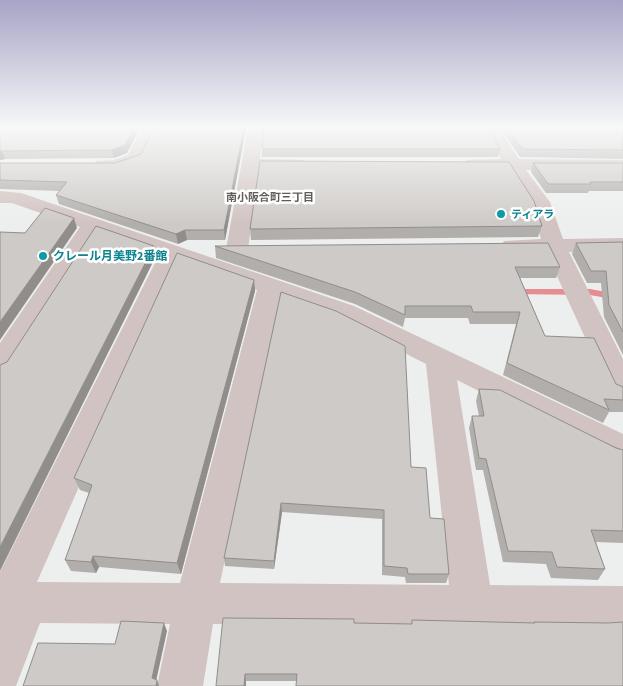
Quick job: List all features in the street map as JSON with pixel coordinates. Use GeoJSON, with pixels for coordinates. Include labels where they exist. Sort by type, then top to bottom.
{"type":"FeatureCollection","features":[{"type":"Feature","properties":{"kind":"street"},"geometry":{"type":"LineString","coordinates":[[89,165],[116,165],[130,160]]}},
{"type":"Feature","properties":{"kind":"street"},"geometry":{"type":"LineString","coordinates":[[170,250],[247,249],[250,160]]}},
{"type":"Feature","properties":{"kind":"street"},"geometry":{"type":"LineString","coordinates":[[511,160],[540,202],[554,245],[617,362],[623,388]]}},
{"type":"Feature","properties":{"kind":"street"},"geometry":{"type":"LineString","coordinates":[[249,164],[318,164]]}},
{"type":"Feature","properties":{"kind":"street"},"geometry":{"type":"LineString","coordinates":[[454,164],[623,165]]}},
{"type":"Feature","properties":{"kind":"street"},"geometry":{"type":"LineString","coordinates":[[5,194],[345,312],[623,449]]}},
{"type":"Feature","properties":{"kind":"street"},"geometry":{"type":"LineString","coordinates":[[0,365],[94,224]]}},
{"type":"Feature","properties":{"kind":"street"},"geometry":{"type":"LineString","coordinates":[[495,246],[623,245]]}},
{"type":"Feature","properties":{"kind":"street"},"geometry":{"type":"LineString","coordinates":[[0,670],[11,602],[170,250]]}},
{"type":"Feature","properties":{"kind":"street"},"geometry":{"type":"LineString","coordinates":[[180,686],[196,604],[270,285]]}},
{"type":"Feature","properties":{"kind":"street"},"geometry":{"type":"LineString","coordinates":[[440,359],[472,605]]}},
{"type":"Feature","properties":{"kind":"street"},"geometry":{"type":"LineString","coordinates":[[11,602],[623,606]]}},
{"type":"Feature","properties":{"kind":"building"},"geometry":{"type":"Polygon","coordinates":[[[124,160],[238,160],[224,230],[185,230],[176,234],[56,195],[67,182],[0,180],[0,163],[115,163],[124,160]]]}},
{"type":"Feature","properties":{"kind":"building"},"geometry":{"type":"Polygon","coordinates":[[[260,161],[509,162],[534,201],[542,226],[250,229],[260,161]]]}},
{"type":"Feature","properties":{"kind":"building"},"geometry":{"type":"Polygon","coordinates":[[[533,163],[623,163],[623,182],[548,184],[533,163]]]}},
{"type":"Feature","properties":{"kind":"building"},"geometry":{"type":"Polygon","coordinates":[[[45,208],[74,218],[0,322],[0,232],[25,233],[45,208]]]}},
{"type":"Feature","properties":{"kind":"building"},"geometry":{"type":"Polygon","coordinates":[[[96,226],[154,246],[0,547],[0,365],[7,362],[96,226]]]}},
{"type":"Feature","properties":{"kind":"building"},"geometry":{"type":"Polygon","coordinates":[[[623,242],[623,332],[609,305],[606,271],[591,271],[576,243],[623,242]]]}},
{"type":"Feature","properties":{"kind":"building"},"geometry":{"type":"Polygon","coordinates":[[[548,243],[560,267],[515,267],[545,336],[594,338],[616,384],[623,387],[623,400],[604,399],[609,410],[507,363],[520,312],[473,312],[471,306],[405,306],[405,315],[355,292],[215,246],[548,243]]]}},
{"type":"Feature","properties":{"kind":"building"},"geometry":{"type":"Polygon","coordinates":[[[177,253],[254,280],[177,563],[93,556],[91,562],[65,560],[92,485],[74,478],[177,253]]]}},
{"type":"Feature","properties":{"kind":"building"},"geometry":{"type":"Polygon","coordinates":[[[281,292],[336,311],[405,346],[411,467],[426,468],[430,518],[444,519],[449,574],[408,574],[407,568],[384,566],[384,510],[281,503],[274,561],[224,558],[281,292]]]}},
{"type":"Feature","properties":{"kind":"building"},"geometry":{"type":"Polygon","coordinates":[[[479,389],[500,390],[623,450],[623,531],[591,530],[605,569],[557,567],[552,552],[508,551],[486,459],[479,458],[472,416],[484,416],[479,389]]]}},
{"type":"Feature","properties":{"kind":"building"},"geometry":{"type":"Polygon","coordinates":[[[223,618],[354,619],[354,623],[412,624],[412,620],[535,623],[623,622],[623,686],[296,686],[297,674],[245,674],[244,686],[216,686],[223,618]]]}},
{"type":"Feature","properties":{"kind":"building"},"geometry":{"type":"Polygon","coordinates":[[[121,621],[164,623],[152,678],[157,680],[156,686],[23,686],[38,643],[115,644],[121,621]]]}},
{"type":"Feature","properties":{"kind":"waterway"},"geometry":{"type":"LineString","coordinates":[[512,292],[590,292],[623,298]]}},
{"type":"Feature","properties":{"kind":"place","name":"ティアラ"},"geometry":{"type":"Point","coordinates":[501,214]}},
{"type":"Feature","properties":{"kind":"place","name":"クレール月美野2番館"},"geometry":{"type":"Point","coordinates":[43,256]}},
{"type":"Feature","properties":{"kind":"district","name":"南小阪合町三丁目"},"geometry":{"type":"Point","coordinates":[270,197]}}]}
